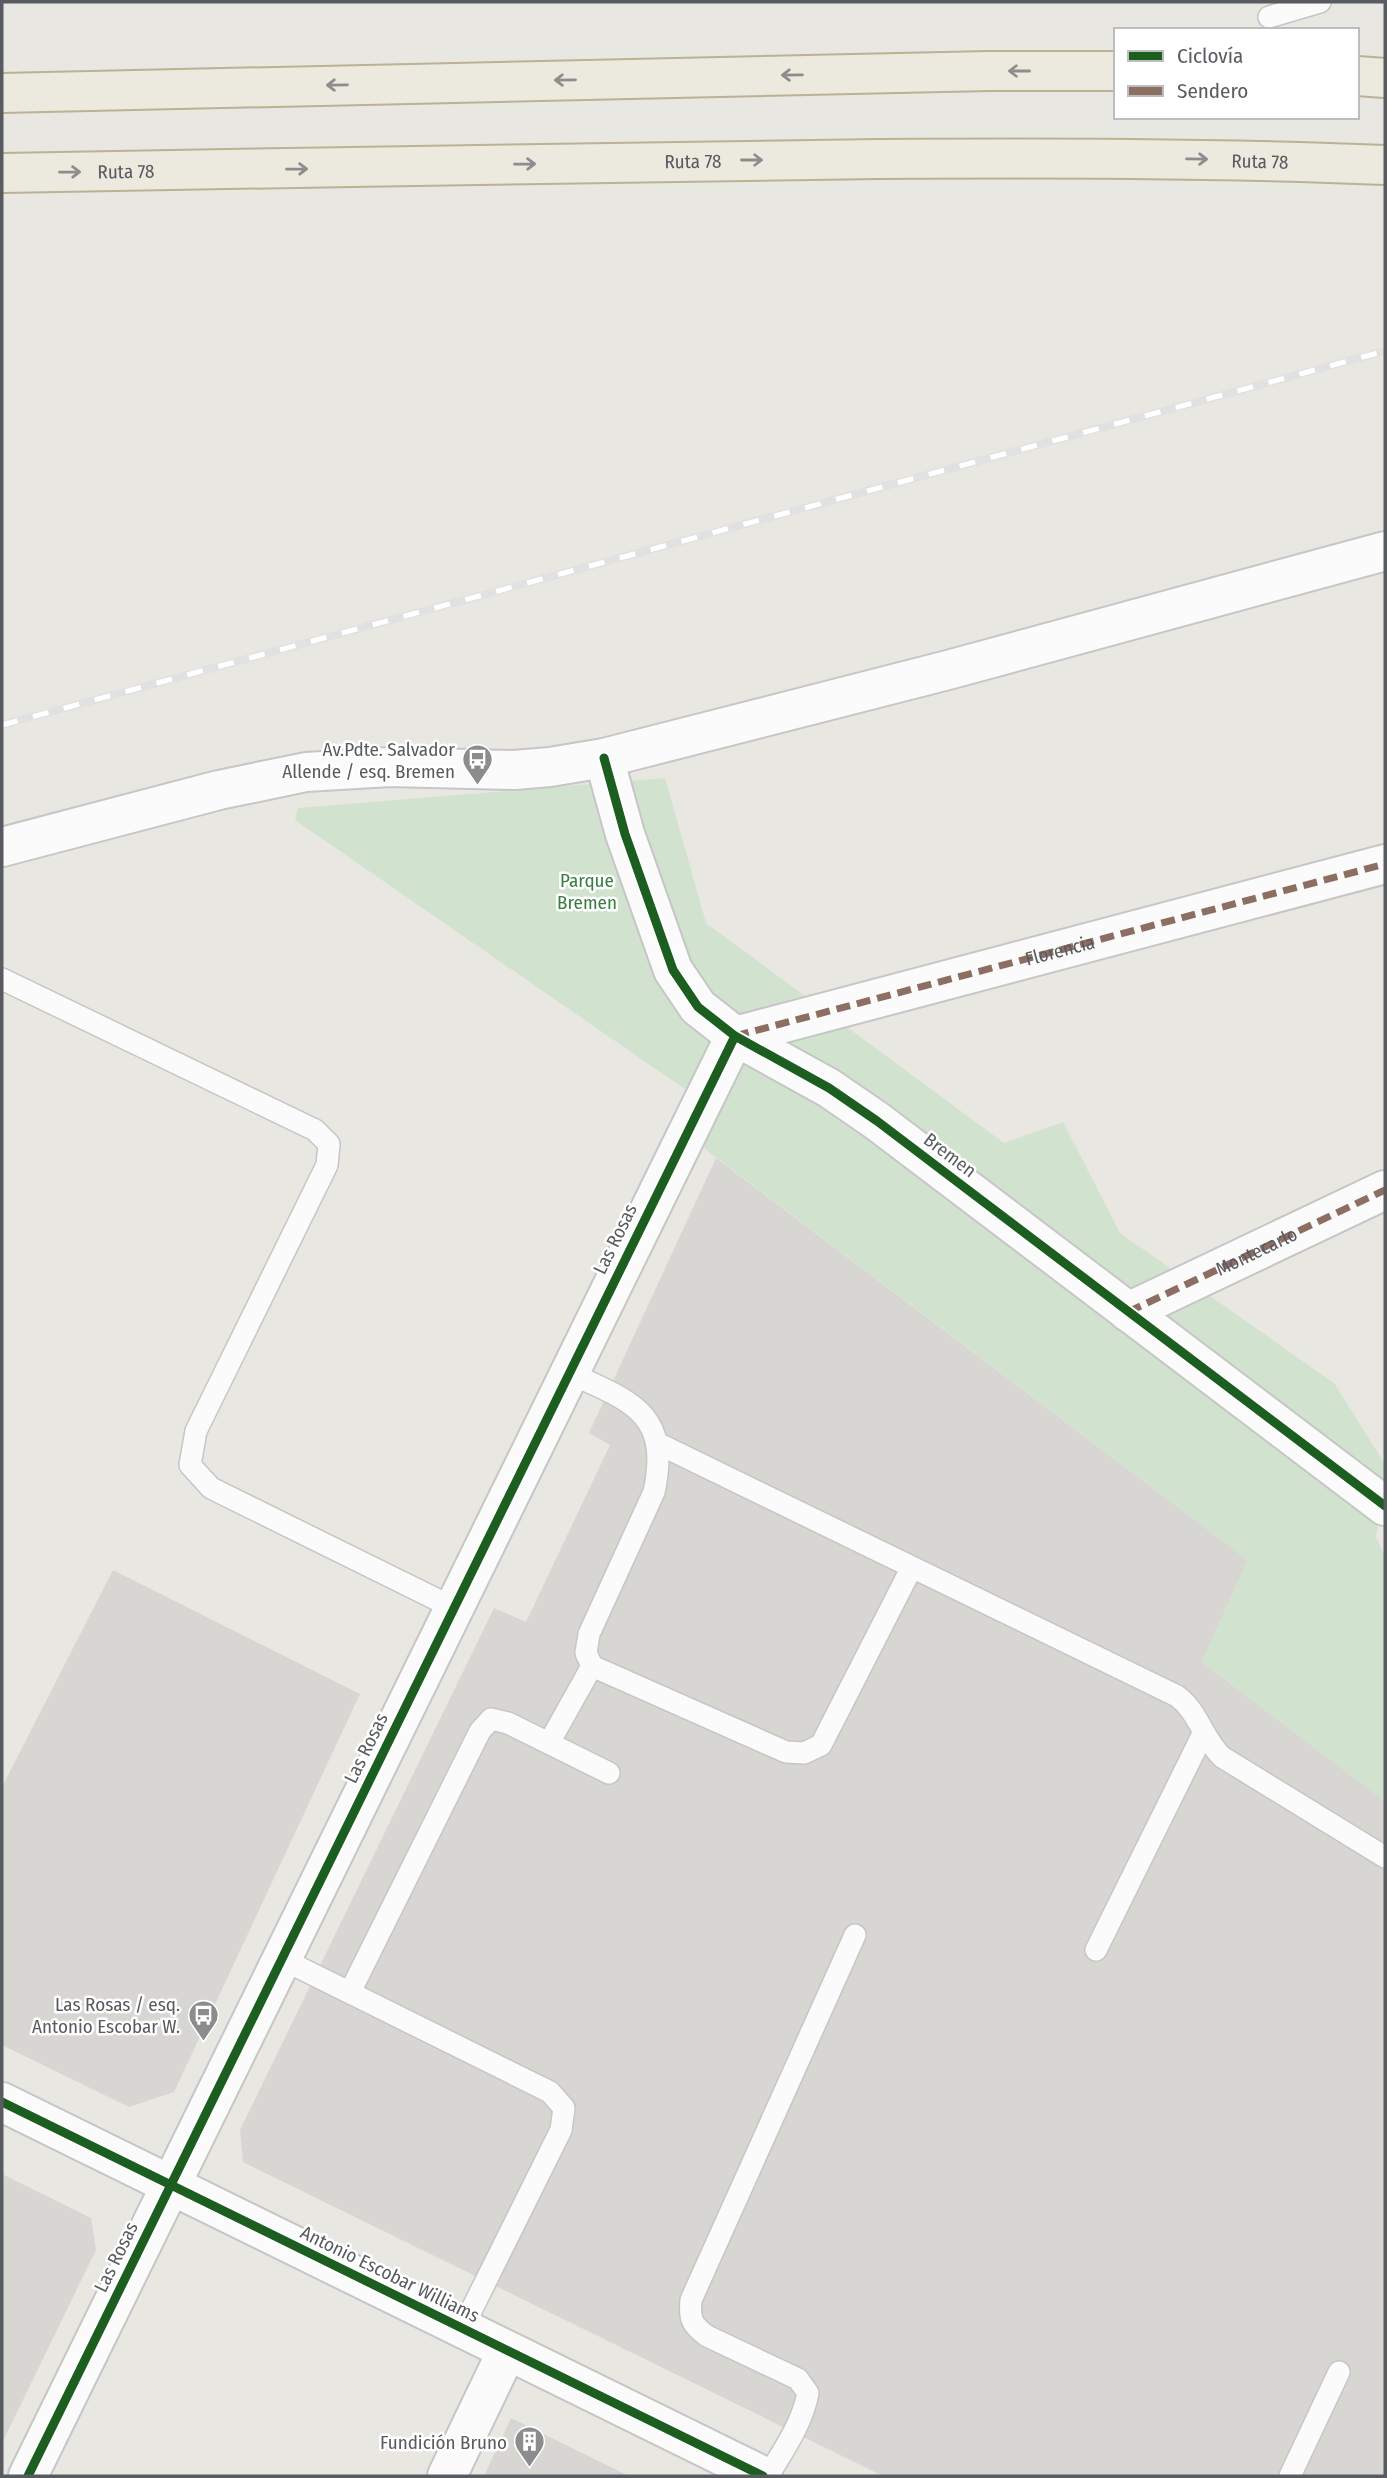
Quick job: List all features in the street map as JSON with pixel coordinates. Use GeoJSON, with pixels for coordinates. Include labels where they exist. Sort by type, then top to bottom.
{"type":"FeatureCollection","features":[{"type":"Feature","properties":{"kind":"highway"},"geometry":{"type":"LineString","coordinates":[[2,93],[975,71],[1114,71]]}},
{"type":"Feature","properties":{"kind":"highway"},"geometry":{"type":"LineString","coordinates":[[1359,76],[1385,78]]}},
{"type":"Feature","properties":{"kind":"highway","name":"Ruta 78"},"geometry":{"type":"LineString","coordinates":[[2,173],[317,169],[671,160],[1024,158],[1267,160],[1385,165]]}},
{"type":"Feature","properties":{"kind":"street"},"geometry":{"type":"LineString","coordinates":[[2,847],[219,790],[306,772],[390,767],[514,770],[604,758],[948,670],[1385,551]]}},
{"type":"Feature","properties":{"kind":"street","name":"Bremen"},"geometry":{"type":"LineString","coordinates":[[604,758],[625,834],[673,970],[698,1007],[734,1036],[829,1088],[858,1108],[1385,1506]]}},
{"type":"Feature","properties":{"kind":"street","name":"Florencia"},"geometry":{"type":"LineString","coordinates":[[734,1036],[1385,864]]}},
{"type":"Feature","properties":{"kind":"street","name":"Las Rosas"},"geometry":{"type":"LineString","coordinates":[[28,2476],[734,1036]]}},
{"type":"Feature","properties":{"kind":"street","name":"Montecarlo"},"geometry":{"type":"LineString","coordinates":[[1128,1312],[1385,1190]]}},
{"type":"Feature","properties":{"kind":"street","name":"Antonio Escobar Williams"},"geometry":{"type":"LineString","coordinates":[[2,2102],[765,2476]]}},
{"type":"Feature","properties":{"kind":"street"},"geometry":{"type":"LineString","coordinates":[[447,2476],[507,2351]]}},
{"type":"Feature","properties":{"kind":"lane"},"geometry":{"type":"LineString","coordinates":[[1269,17],[1320,2]]}},
{"type":"Feature","properties":{"kind":"lane"},"geometry":{"type":"LineString","coordinates":[[2,979],[315,1130],[329,1144],[327,1165],[196,1431],[190,1465],[211,1488],[454,1608]]}},
{"type":"Feature","properties":{"kind":"lane"},"geometry":{"type":"LineString","coordinates":[[569,1373],[622,1397],[647,1418],[657,1443],[658,1473],[654,1492],[589,1634],[586,1653],[592,1666],[786,1752],[804,1754],[821,1745],[912,1567]]}},
{"type":"Feature","properties":{"kind":"lane"},"geometry":{"type":"LineString","coordinates":[[657,1443],[1177,1696],[1188,1704],[1203,1734],[1222,1757],[1385,1857]]}},
{"type":"Feature","properties":{"kind":"lane"},"geometry":{"type":"LineString","coordinates":[[549,1743],[592,1666]]}},
{"type":"Feature","properties":{"kind":"lane"},"geometry":{"type":"LineString","coordinates":[[350,1992],[480,1731],[491,1719],[508,1723],[609,1773]]}},
{"type":"Feature","properties":{"kind":"lane"},"geometry":{"type":"LineString","coordinates":[[1096,1951],[1203,1734]]}},
{"type":"Feature","properties":{"kind":"lane"},"geometry":{"type":"LineString","coordinates":[[765,2476],[795,2431],[808,2393],[798,2379],[707,2336],[694,2326],[689,2315],[691,2300],[855,1935]]}},
{"type":"Feature","properties":{"kind":"lane"},"geometry":{"type":"LineString","coordinates":[[282,1959],[550,2092],[564,2108],[561,2130],[463,2329]]}},
{"type":"Feature","properties":{"kind":"lane"},"geometry":{"type":"LineString","coordinates":[[1290,2476],[1339,2372]]}},
{"type":"Feature","properties":{"kind":"shaded area"},"geometry":{"type":"Polygon","coordinates":[[[716,1158],[1248,1560],[1202,1662],[1385,1801],[1385,2476],[883,2476],[243,2162],[240,2130],[494,1608],[526,1622],[610,1445],[589,1433],[716,1158]]]}},
{"type":"Feature","properties":{"kind":"shaded area"},"geometry":{"type":"Polygon","coordinates":[[[113,1570],[360,1694],[174,2092],[129,2107],[2,2045],[2,1787],[113,1570]]]}},
{"type":"Feature","properties":{"kind":"shaded area"},"geometry":{"type":"Polygon","coordinates":[[[2,2174],[91,2218],[96,2250],[2,2443],[2,2174]]]}},
{"type":"Feature","properties":{"kind":"shaded area"},"geometry":{"type":"Polygon","coordinates":[[[511,2418],[629,2476],[484,2476],[511,2418]]]}},
{"type":"Feature","properties":{"kind":"green space","name":"Parque Bremen"},"geometry":{"type":"Polygon","coordinates":[[[665,778],[706,923],[1004,1143],[1063,1122],[1120,1233],[1334,1383],[1385,1464],[1385,1485],[1376,1537],[1385,1556],[1385,1801],[1202,1662],[1248,1560],[676,1127],[692,1094],[295,820],[298,808],[665,778]]]}},
{"type":"Feature","properties":{"kind":"railway"},"geometry":{"type":"LineString","coordinates":[[2,725],[1385,351]]}},
{"type":"Feature","properties":{"kind":"marked path"},"geometry":{"type":"LineString","coordinates":[[735,1036],[1385,864]]}},
{"type":"Feature","properties":{"kind":"marked path"},"geometry":{"type":"LineString","coordinates":[[1128,1312],[1385,1190]]}},
{"type":"Feature","properties":{"kind":"cycle path"},"geometry":{"type":"LineString","coordinates":[[604,758],[625,834],[673,970],[698,1007],[735,1036],[829,1088],[877,1121],[1385,1506]]}},
{"type":"Feature","properties":{"kind":"cycle path"},"geometry":{"type":"LineString","coordinates":[[28,2476],[735,1036]]}},
{"type":"Feature","properties":{"kind":"cycle path"},"geometry":{"type":"LineString","coordinates":[[2,2102],[763,2476]]}},
{"type":"Feature","properties":{"kind":"place","name":"Av.Pdte. Salvador Allende / esq. Bremen"},"geometry":{"type":"Point","coordinates":[478,787]}},
{"type":"Feature","properties":{"kind":"place","name":"Las Rosas / esq. Antonio Escobar W."},"geometry":{"type":"Point","coordinates":[203,2042]}},
{"type":"Feature","properties":{"kind":"place","name":"Fundición Bruno"},"geometry":{"type":"Point","coordinates":[530,2469]}}]}
